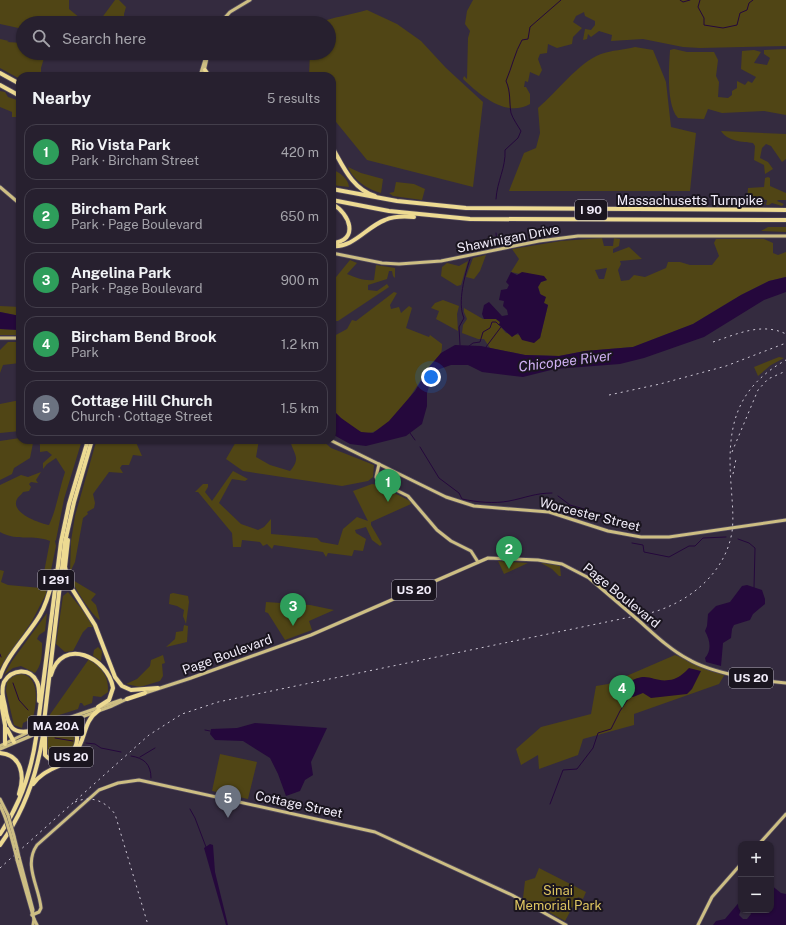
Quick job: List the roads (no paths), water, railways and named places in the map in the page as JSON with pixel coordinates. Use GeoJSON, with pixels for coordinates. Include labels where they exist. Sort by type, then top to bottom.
{"type":"FeatureCollection","features":[{"type":"Feature","properties":{"kind":"highway"},"geometry":{"type":"LineString","coordinates":[[0,73],[16,82]]}},
{"type":"Feature","properties":{"kind":"highway"},"geometry":{"type":"LineString","coordinates":[[0,85],[16,94]]}},
{"type":"Feature","properties":{"kind":"highway"},"geometry":{"type":"LineString","coordinates":[[336,154],[352,180],[358,186],[372,195],[397,201]]}},
{"type":"Feature","properties":{"kind":"highway","name":"Massachusetts Turnpike"},"geometry":{"type":"LineString","coordinates":[[336,190],[397,201],[449,207],[484,209],[786,210]]}},
{"type":"Feature","properties":{"kind":"highway","name":"Massachusetts Turnpike"},"geometry":{"type":"LineString","coordinates":[[336,201],[390,211],[466,219],[786,220]]}},
{"type":"Feature","properties":{"kind":"highway"},"geometry":{"type":"LineString","coordinates":[[336,207],[345,214],[350,226],[348,233],[343,239],[336,242]]}},
{"type":"Feature","properties":{"kind":"highway"},"geometry":{"type":"LineString","coordinates":[[336,246],[348,244],[379,222],[394,217],[466,219]]}},
{"type":"Feature","properties":{"kind":"highway","name":"I 291"},"geometry":{"type":"LineString","coordinates":[[0,834],[14,811],[27,780],[38,724],[60,547],[69,504],[87,444]]}},
{"type":"Feature","properties":{"kind":"highway","name":"I 291"},"geometry":{"type":"LineString","coordinates":[[0,845],[14,823],[29,791],[44,733],[62,561],[76,494],[91,444]]}},
{"type":"Feature","properties":{"kind":"highway"},"geometry":{"type":"LineString","coordinates":[[76,494],[66,558],[66,571],[70,587],[96,625],[118,681],[133,690],[158,688]]}},
{"type":"Feature","properties":{"kind":"highway"},"geometry":{"type":"LineString","coordinates":[[0,677],[6,664],[44,609],[60,547]]}},
{"type":"Feature","properties":{"kind":"highway"},"geometry":{"type":"LineString","coordinates":[[48,693],[52,672],[57,663],[69,655],[83,654],[94,659],[103,667],[112,685],[111,697],[98,708]]}},
{"type":"Feature","properties":{"kind":"highway","name":"US 20"},"geometry":{"type":"LineString","coordinates":[[35,730],[18,731],[11,727],[8,721],[2,687],[7,677],[12,673],[18,671],[27,673],[37,682],[39,693],[38,724]]}},
{"type":"Feature","properties":{"kind":"highway","name":"Page Boulevard"},"geometry":{"type":"LineString","coordinates":[[127,699],[145,693]]}},
{"type":"Feature","properties":{"kind":"highway"},"geometry":{"type":"LineString","coordinates":[[0,697],[5,725],[5,744]]}},
{"type":"Feature","properties":{"kind":"highway","name":"US 20"},"geometry":{"type":"LineString","coordinates":[[29,791],[43,773],[61,765],[73,756],[81,743],[89,719],[98,708]]}},
{"type":"Feature","properties":{"kind":"highway"},"geometry":{"type":"LineString","coordinates":[[5,725],[13,741]]}},
{"type":"Feature","properties":{"kind":"highway"},"geometry":{"type":"LineString","coordinates":[[59,727],[70,728],[77,735],[77,744],[73,751],[64,760],[53,761],[44,753],[44,733],[59,727]]}},
{"type":"Feature","properties":{"kind":"highway"},"geometry":{"type":"LineString","coordinates":[[0,753],[14,758],[19,764],[21,771],[21,787],[14,811]]}},
{"type":"Feature","properties":{"kind":"main road"},"geometry":{"type":"LineString","coordinates":[[226,16],[230,12],[250,0]]}},
{"type":"Feature","properties":{"kind":"main road"},"geometry":{"type":"LineString","coordinates":[[201,72],[206,60]]}},
{"type":"Feature","properties":{"kind":"main road"},"geometry":{"type":"LineString","coordinates":[[205,70],[207,60]]}},
{"type":"Feature","properties":{"kind":"main road"},"geometry":{"type":"LineString","coordinates":[[0,186],[16,200]]}},
{"type":"Feature","properties":{"kind":"main road","name":"Shawinigan Drive"},"geometry":{"type":"LineString","coordinates":[[336,254],[382,263],[399,264],[441,261],[539,241],[578,236],[786,236]]}},
{"type":"Feature","properties":{"kind":"main road"},"geometry":{"type":"LineString","coordinates":[[0,338],[16,338]]}},
{"type":"Feature","properties":{"kind":"main road","name":"Worcester Street"},"geometry":{"type":"LineString","coordinates":[[336,443],[446,498],[462,504],[480,507],[544,511],[608,531],[634,537],[669,537],[786,520]]}},
{"type":"Feature","properties":{"kind":"main road"},"geometry":{"type":"LineString","coordinates":[[379,464],[376,477],[378,481],[408,496],[437,530],[451,541],[471,551],[478,562]]}},
{"type":"Feature","properties":{"kind":"main road","name":"Page Boulevard"},"geometry":{"type":"LineString","coordinates":[[145,693],[311,635],[488,558],[538,560],[562,564],[589,578],[676,651],[703,667],[767,681],[786,683]]}},
{"type":"Feature","properties":{"kind":"main road","name":"Page Boulevard"},"geometry":{"type":"LineString","coordinates":[[0,749],[35,730],[127,699]]}},
{"type":"Feature","properties":{"kind":"main road","name":"Page Boulevard"},"geometry":{"type":"LineString","coordinates":[[0,746],[44,733],[98,708]]}},
{"type":"Feature","properties":{"kind":"main road","name":"Cottage Street"},"geometry":{"type":"LineString","coordinates":[[32,915],[39,912],[42,908],[31,865],[32,853],[37,845],[99,790],[118,783],[139,780],[375,832],[512,895],[566,925]]}},
{"type":"Feature","properties":{"kind":"main road"},"geometry":{"type":"LineString","coordinates":[[0,799],[7,816],[33,910],[32,915],[38,925]]}},
{"type":"Feature","properties":{"kind":"main road"},"geometry":{"type":"LineString","coordinates":[[0,805],[7,816]]}},
{"type":"Feature","properties":{"kind":"main road"},"geometry":{"type":"LineString","coordinates":[[762,841],[786,814]]}},
{"type":"Feature","properties":{"kind":"main road"},"geometry":{"type":"LineString","coordinates":[[698,925],[712,897],[738,867]]}},
{"type":"Feature","properties":{"kind":"main road"},"geometry":{"type":"LineString","coordinates":[[33,925],[34,919]]}},
{"type":"Feature","properties":{"kind":"water"},"geometry":{"type":"Polygon","coordinates":[[[511,272],[517,275],[522,272],[544,276],[547,280],[541,282],[538,287],[540,294],[546,297],[544,303],[548,305],[540,338],[534,343],[522,340],[518,333],[512,337],[499,325],[500,322],[496,319],[484,319],[482,314],[484,305],[489,302],[502,316],[508,315],[507,310],[503,306],[504,301],[499,300],[501,290],[507,289],[509,285],[506,282],[511,272]]]}},
{"type":"Feature","properties":{"kind":"water","name":"Chicopee River"},"geometry":{"type":"Polygon","coordinates":[[[786,277],[786,292],[764,300],[704,337],[644,358],[620,364],[555,369],[523,377],[482,372],[468,365],[451,365],[437,370],[432,376],[427,393],[427,406],[422,424],[406,436],[366,446],[350,444],[336,436],[336,413],[361,432],[373,433],[389,421],[415,391],[430,366],[441,353],[455,345],[481,346],[525,355],[559,356],[585,351],[633,347],[693,324],[741,295],[769,281],[786,277]]]}},
{"type":"Feature","properties":{"kind":"water"},"geometry":{"type":"Polygon","coordinates":[[[0,312],[16,315],[16,330],[0,329],[0,312]]]}},
{"type":"Feature","properties":{"kind":"water"},"geometry":{"type":"Polygon","coordinates":[[[747,585],[762,590],[765,604],[753,614],[750,620],[734,625],[731,638],[723,643],[721,666],[706,662],[705,658],[709,652],[709,641],[705,631],[708,614],[716,606],[730,602],[742,586],[747,585]]]}},
{"type":"Feature","properties":{"kind":"water"},"geometry":{"type":"Polygon","coordinates":[[[689,668],[701,671],[692,689],[687,694],[651,698],[643,693],[633,697],[627,695],[628,683],[635,679],[646,677],[661,680],[674,679],[689,668]]]}},
{"type":"Feature","properties":{"kind":"water"},"geometry":{"type":"Polygon","coordinates":[[[255,723],[327,728],[311,762],[313,775],[305,780],[300,791],[286,796],[270,758],[243,741],[215,740],[210,734],[211,729],[237,728],[255,723]]]}},
{"type":"Feature","properties":{"kind":"water"},"geometry":{"type":"Polygon","coordinates":[[[210,844],[213,845],[215,872],[228,925],[226,925],[204,848],[210,844]]]}},
{"type":"Feature","properties":{"kind":"water"},"geometry":{"type":"Polygon","coordinates":[[[774,887],[781,893],[786,894],[786,925],[713,925],[716,921],[725,919],[738,904],[738,913],[740,913],[739,915],[743,919],[747,919],[751,914],[774,913],[774,887]]]}},
{"type":"Feature","properties":{"kind":"waterway"},"geometry":{"type":"LineString","coordinates":[[496,199],[504,163],[505,150],[518,138],[521,131],[511,113],[508,85],[506,81],[522,40],[528,39],[530,27],[561,0]]}},
{"type":"Feature","properties":{"kind":"waterway"},"geometry":{"type":"LineString","coordinates":[[680,0],[683,2],[690,0]]}},
{"type":"Feature","properties":{"kind":"waterway"},"geometry":{"type":"LineString","coordinates":[[700,0],[698,7],[704,18],[704,25],[723,28],[737,25],[740,13],[747,10],[749,3],[753,0]]}},
{"type":"Feature","properties":{"kind":"waterway"},"geometry":{"type":"LineString","coordinates":[[473,248],[486,241],[497,242],[496,233]]}},
{"type":"Feature","properties":{"kind":"waterway"},"geometry":{"type":"LineString","coordinates":[[460,345],[459,327],[464,318],[461,305],[464,280],[470,259]]}},
{"type":"Feature","properties":{"kind":"waterway"},"geometry":{"type":"LineString","coordinates":[[469,346],[473,343],[480,342],[483,332],[490,328],[492,322],[496,322],[499,325]]}},
{"type":"Feature","properties":{"kind":"waterway"},"geometry":{"type":"LineString","coordinates":[[486,347],[501,327]]}},
{"type":"Feature","properties":{"kind":"waterway"},"geometry":{"type":"LineString","coordinates":[[410,433],[415,440]]}},
{"type":"Feature","properties":{"kind":"waterway"},"geometry":{"type":"LineString","coordinates":[[420,447],[439,478],[459,493],[462,499],[479,502],[497,502],[552,493]]}},
{"type":"Feature","properties":{"kind":"waterway"},"geometry":{"type":"LineString","coordinates":[[558,496],[570,505],[612,517],[630,528]]}},
{"type":"Feature","properties":{"kind":"waterway"},"geometry":{"type":"LineString","coordinates":[[632,543],[643,545],[644,552],[669,557],[689,546],[695,546],[703,538],[726,537]]}},
{"type":"Feature","properties":{"kind":"waterway"},"geometry":{"type":"LineString","coordinates":[[738,539],[749,543],[755,548],[754,588]]}},
{"type":"Feature","properties":{"kind":"waterway"},"geometry":{"type":"LineString","coordinates":[[13,683],[19,700],[28,710]]}},
{"type":"Feature","properties":{"kind":"waterway"},"geometry":{"type":"LineString","coordinates":[[550,804],[563,770],[577,769],[593,748],[598,733],[611,729],[630,696]]}},
{"type":"Feature","properties":{"kind":"waterway"},"geometry":{"type":"LineString","coordinates":[[205,730],[210,731]]}},
{"type":"Feature","properties":{"kind":"waterway"},"geometry":{"type":"LineString","coordinates":[[55,738],[73,741]]}},
{"type":"Feature","properties":{"kind":"waterway"},"geometry":{"type":"LineString","coordinates":[[86,743],[95,744],[101,748],[121,752]]}},
{"type":"Feature","properties":{"kind":"waterway"},"geometry":{"type":"LineString","coordinates":[[140,757],[155,748]]}},
{"type":"Feature","properties":{"kind":"waterway"},"geometry":{"type":"LineString","coordinates":[[131,756],[140,758],[146,762],[150,769],[151,778]]}},
{"type":"Feature","properties":{"kind":"waterway"},"geometry":{"type":"LineString","coordinates":[[190,809],[206,847]]}},
{"type":"Feature","properties":{"kind":"railway"},"geometry":{"type":"LineString","coordinates":[[713,342],[750,330],[759,329],[768,329],[786,334]]}},
{"type":"Feature","properties":{"kind":"railway"},"geometry":{"type":"LineString","coordinates":[[609,395],[660,384],[726,366],[786,343]]}},
{"type":"Feature","properties":{"kind":"railway"},"geometry":{"type":"LineString","coordinates":[[0,868],[149,735],[182,714],[218,702],[650,613],[678,602],[691,594],[703,584],[722,561],[732,532],[733,514],[730,464],[733,428],[738,412],[745,397],[755,384],[769,371],[786,360]]}},
{"type":"Feature","properties":{"kind":"railway"},"geometry":{"type":"LineString","coordinates":[[732,452],[758,390],[768,379],[786,371]]}},
{"type":"Feature","properties":{"kind":"railway"},"geometry":{"type":"LineString","coordinates":[[733,474],[736,459]]}},
{"type":"Feature","properties":{"kind":"railway"},"geometry":{"type":"LineString","coordinates":[[75,802],[87,799],[97,800],[111,809],[115,814],[148,925]]}},
{"type":"Feature","properties":{"kind":"place","name":"Rio Vista Park"},"geometry":{"type":"Point","coordinates":[388,502]}},
{"type":"Feature","properties":{"kind":"place","name":"Bircham Park"},"geometry":{"type":"Point","coordinates":[509,569]}},
{"type":"Feature","properties":{"kind":"place","name":"Angelina Park"},"geometry":{"type":"Point","coordinates":[293,626]}},
{"type":"Feature","properties":{"kind":"place","name":"Bircham Bend Brook"},"geometry":{"type":"Point","coordinates":[622,708]}},
{"type":"Feature","properties":{"kind":"place","name":"Cottage Hill Church"},"geometry":{"type":"Point","coordinates":[228,818]}},
{"type":"Feature","properties":{"kind":"park label","name":"Sinai Memorial Park"},"geometry":{"type":"Point","coordinates":[558,898]}}]}
